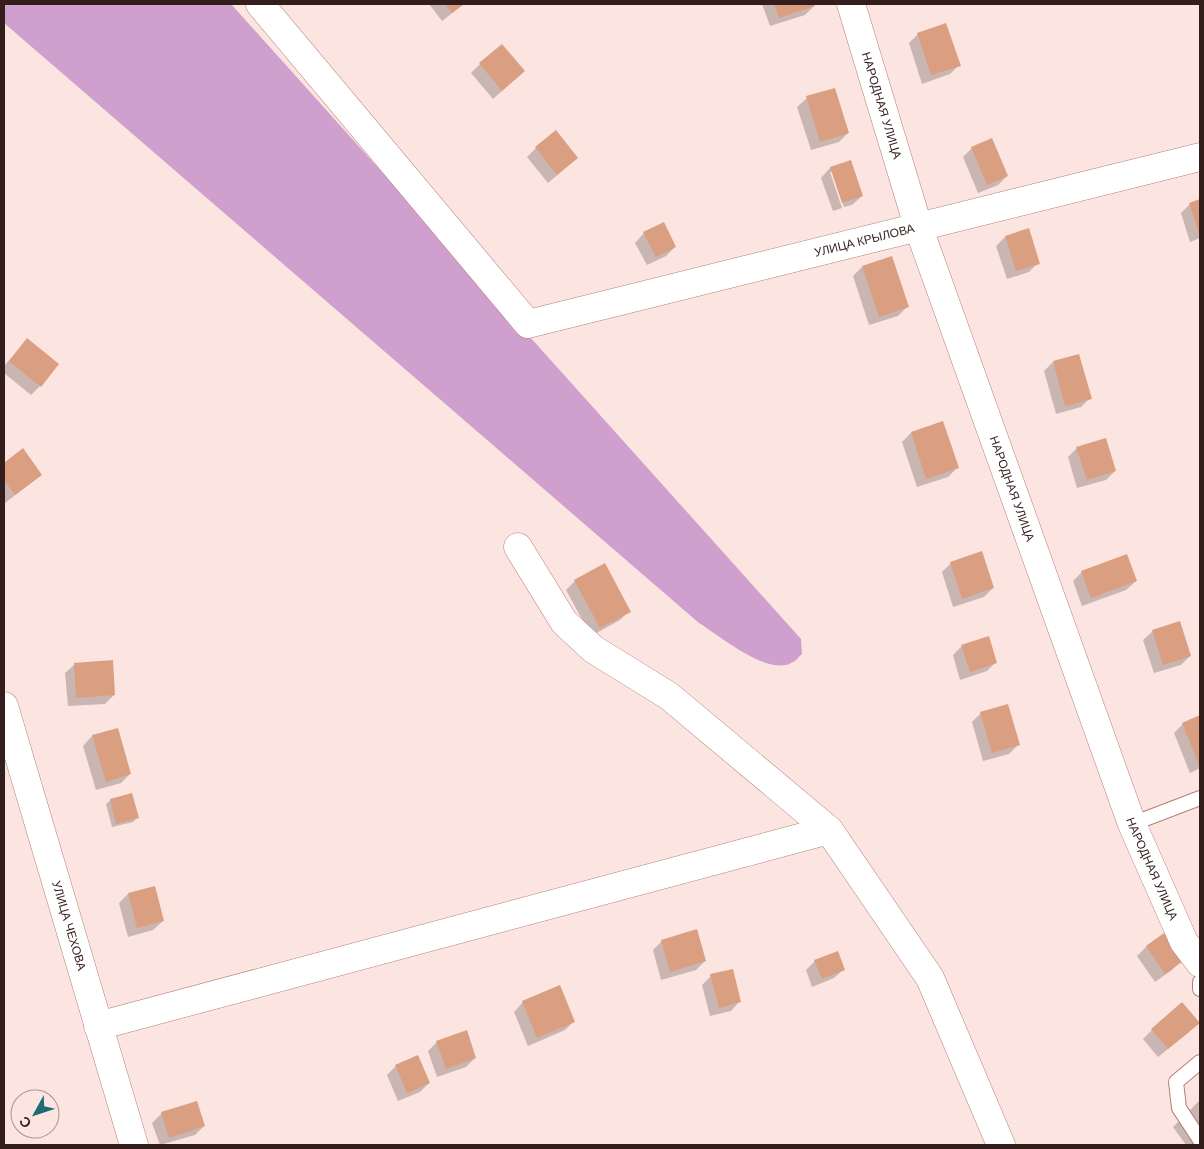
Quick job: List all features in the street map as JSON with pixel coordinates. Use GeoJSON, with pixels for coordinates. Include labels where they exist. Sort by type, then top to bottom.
{"type":"FeatureCollection","features":[{"type":"Feature","properties":{"kind":"street","name":"УЛИЦА КРЫЛОВА"},"geometry":{"type":"LineString","coordinates":[[260,4],[528,324],[1200,157]]}},
{"type":"Feature","properties":{"kind":"street","name":"НАРОДНАЯ УЛИЦА"},"geometry":{"type":"LineString","coordinates":[[851,4],[918,226],[1132,824],[1184,942],[1200,963]]}},
{"type":"Feature","properties":{"kind":"street"},"geometry":{"type":"LineString","coordinates":[[518,547],[564,622],[593,649],[669,696],[829,830],[930,978],[1001,1145]]}},
{"type":"Feature","properties":{"kind":"street","name":"УЛИЦА ЧЕХОВА"},"geometry":{"type":"LineString","coordinates":[[4,706],[134,1145]]}},
{"type":"Feature","properties":{"kind":"street"},"geometry":{"type":"LineString","coordinates":[[98,1026],[829,830]]}},
{"type":"Feature","properties":{"kind":"lane"},"geometry":{"type":"LineString","coordinates":[[1132,824],[1200,798]]}},
{"type":"Feature","properties":{"kind":"lane"},"geometry":{"type":"LineString","coordinates":[[1200,982],[1200,989]]}},
{"type":"Feature","properties":{"kind":"lane"},"geometry":{"type":"LineString","coordinates":[[1200,1062],[1176,1082],[1179,1108],[1200,1140]]}},
{"type":"Feature","properties":{"kind":"shaded area"},"geometry":{"type":"Polygon","coordinates":[[[4,4],[231,4],[801,639],[802,654],[794,661],[783,665],[772,664],[745,653],[699,623],[4,23],[4,4]]]}},
{"type":"Feature","properties":{"kind":"building"},"geometry":{"type":"Polygon","coordinates":[[[445,4],[464,4],[452,13],[445,4]]]}},
{"type":"Feature","properties":{"kind":"building"},"geometry":{"type":"Polygon","coordinates":[[[774,4],[814,4],[815,6],[779,18],[774,4]]]}},
{"type":"Feature","properties":{"kind":"building"},"geometry":{"type":"Polygon","coordinates":[[[946,23],[961,66],[931,75],[917,33],[946,23]]]}},
{"type":"Feature","properties":{"kind":"building"},"geometry":{"type":"Polygon","coordinates":[[[502,44],[525,71],[502,91],[479,63],[502,44]]]}},
{"type":"Feature","properties":{"kind":"building"},"geometry":{"type":"Polygon","coordinates":[[[835,88],[849,133],[820,142],[806,96],[835,88]]]}},
{"type":"Feature","properties":{"kind":"building"},"geometry":{"type":"Polygon","coordinates":[[[556,130],[578,158],[557,175],[535,147],[556,130]]]}},
{"type":"Feature","properties":{"kind":"building"},"geometry":{"type":"Polygon","coordinates":[[[992,138],[1008,176],[987,185],[971,147],[992,138]]]}},
{"type":"Feature","properties":{"kind":"building"},"geometry":{"type":"Polygon","coordinates":[[[851,160],[863,196],[842,203],[830,167],[851,160]]]}},
{"type":"Feature","properties":{"kind":"building"},"geometry":{"type":"Polygon","coordinates":[[[1200,199],[1200,233],[1199,233],[1189,203],[1200,199]]]}},
{"type":"Feature","properties":{"kind":"building"},"geometry":{"type":"Polygon","coordinates":[[[664,222],[676,247],[656,257],[643,232],[664,222]]]}},
{"type":"Feature","properties":{"kind":"building"},"geometry":{"type":"Polygon","coordinates":[[[1029,228],[1040,264],[1016,271],[1005,236],[1029,228]]]}},
{"type":"Feature","properties":{"kind":"building"},"geometry":{"type":"Polygon","coordinates":[[[892,256],[909,307],[879,317],[862,266],[892,256]]]}},
{"type":"Feature","properties":{"kind":"building"},"geometry":{"type":"Polygon","coordinates":[[[27,338],[59,364],[41,387],[9,361],[27,338]]]}},
{"type":"Feature","properties":{"kind":"building"},"geometry":{"type":"Polygon","coordinates":[[[1079,354],[1092,399],[1065,406],[1053,361],[1079,354]]]}},
{"type":"Feature","properties":{"kind":"building"},"geometry":{"type":"Polygon","coordinates":[[[943,421],[959,468],[926,479],[911,432],[943,421]]]}},
{"type":"Feature","properties":{"kind":"building"},"geometry":{"type":"Polygon","coordinates":[[[1106,438],[1116,471],[1087,480],[1076,447],[1106,438]]]}},
{"type":"Feature","properties":{"kind":"building"},"geometry":{"type":"Polygon","coordinates":[[[23,448],[42,475],[15,495],[4,480],[4,463],[23,448]]]}},
{"type":"Feature","properties":{"kind":"building"},"geometry":{"type":"Polygon","coordinates":[[[982,551],[994,588],[962,599],[950,562],[982,551]]]}},
{"type":"Feature","properties":{"kind":"building"},"geometry":{"type":"Polygon","coordinates":[[[1127,554],[1137,581],[1091,598],[1081,571],[1127,554]]]}},
{"type":"Feature","properties":{"kind":"building"},"geometry":{"type":"Polygon","coordinates":[[[605,563],[631,612],[600,628],[574,580],[605,563]]]}},
{"type":"Feature","properties":{"kind":"building"},"geometry":{"type":"Polygon","coordinates":[[[1180,621],[1191,656],[1163,665],[1152,630],[1180,621]]]}},
{"type":"Feature","properties":{"kind":"building"},"geometry":{"type":"Polygon","coordinates":[[[989,636],[997,663],[970,672],[961,645],[989,636]]]}},
{"type":"Feature","properties":{"kind":"building"},"geometry":{"type":"Polygon","coordinates":[[[113,660],[115,695],[76,698],[74,663],[113,660]]]}},
{"type":"Feature","properties":{"kind":"building"},"geometry":{"type":"Polygon","coordinates":[[[1008,704],[1020,745],[992,753],[980,712],[1008,704]]]}},
{"type":"Feature","properties":{"kind":"building"},"geometry":{"type":"Polygon","coordinates":[[[1200,715],[1200,767],[1182,723],[1200,715]]]}},
{"type":"Feature","properties":{"kind":"building"},"geometry":{"type":"Polygon","coordinates":[[[118,728],[131,774],[106,782],[92,735],[118,728]]]}},
{"type":"Feature","properties":{"kind":"building"},"geometry":{"type":"Polygon","coordinates":[[[132,793],[139,818],[116,824],[110,799],[132,793]]]}},
{"type":"Feature","properties":{"kind":"building"},"geometry":{"type":"Polygon","coordinates":[[[155,886],[164,921],[137,928],[128,893],[155,886]]]}},
{"type":"Feature","properties":{"kind":"building"},"geometry":{"type":"Polygon","coordinates":[[[697,929],[706,961],[670,972],[661,940],[697,929]]]}},
{"type":"Feature","properties":{"kind":"building"},"geometry":{"type":"Polygon","coordinates":[[[1164,933],[1183,961],[1165,974],[1146,946],[1164,933]]]}},
{"type":"Feature","properties":{"kind":"building"},"geometry":{"type":"Polygon","coordinates":[[[838,951],[845,970],[822,979],[814,960],[838,951]]]}},
{"type":"Feature","properties":{"kind":"building"},"geometry":{"type":"Polygon","coordinates":[[[733,969],[741,1002],[719,1008],[710,974],[733,969]]]}},
{"type":"Feature","properties":{"kind":"building"},"geometry":{"type":"Polygon","coordinates":[[[560,985],[575,1022],[537,1038],[522,1001],[560,985]]]}},
{"type":"Feature","properties":{"kind":"building"},"geometry":{"type":"Polygon","coordinates":[[[1182,1002],[1200,1023],[1168,1049],[1151,1029],[1182,1002]]]}},
{"type":"Feature","properties":{"kind":"building"},"geometry":{"type":"Polygon","coordinates":[[[467,1030],[476,1058],[446,1069],[436,1041],[467,1030]]]}},
{"type":"Feature","properties":{"kind":"building"},"geometry":{"type":"Polygon","coordinates":[[[418,1055],[430,1083],[407,1093],[395,1065],[418,1055]]]}},
{"type":"Feature","properties":{"kind":"building"},"geometry":{"type":"Polygon","coordinates":[[[197,1101],[205,1126],[169,1138],[161,1112],[197,1101]]]}}]}
